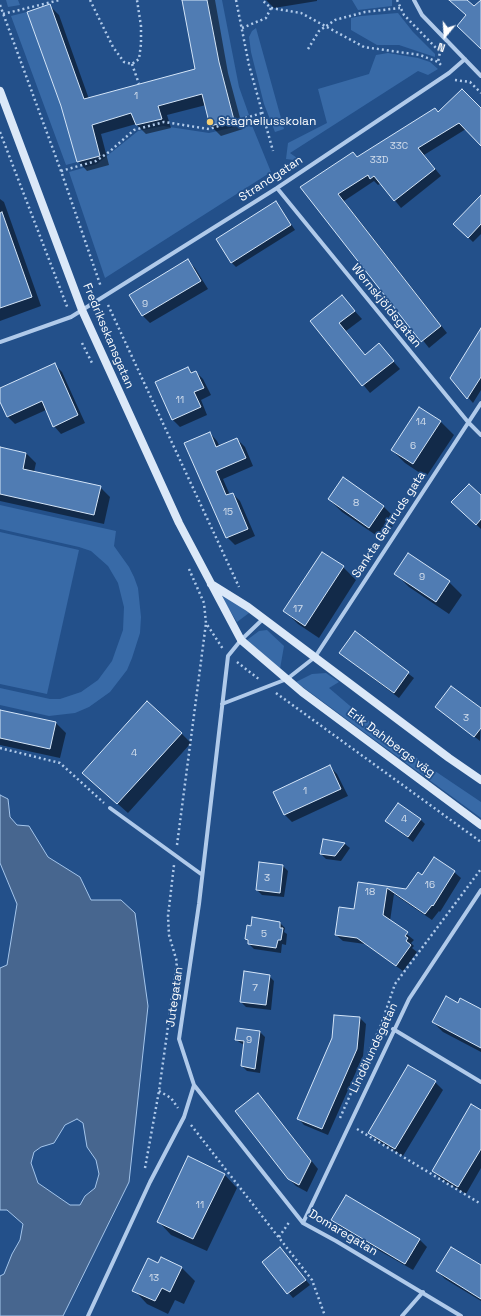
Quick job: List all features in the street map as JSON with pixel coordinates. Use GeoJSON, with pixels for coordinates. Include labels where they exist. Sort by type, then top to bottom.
{"type":"FeatureCollection","features":[{"type":"Feature","properties":{"kind":"main road","name":"Fredriksskansgatan"},"geometry":{"type":"LineString","coordinates":[[0,91],[82,310],[179,524],[210,584]]}},
{"type":"Feature","properties":{"kind":"main road","name":"Erik Dahlbergs väg"},"geometry":{"type":"LineString","coordinates":[[210,584],[248,607],[481,780]]}},
{"type":"Feature","properties":{"kind":"main road","name":"Erik Dahlbergs väg"},"geometry":{"type":"LineString","coordinates":[[210,584],[241,640],[302,692],[481,825]]}},
{"type":"Feature","properties":{"kind":"street"},"geometry":{"type":"LineString","coordinates":[[414,0],[422,15],[480,73]]}},
{"type":"Feature","properties":{"kind":"street","name":"Strandgatan"},"geometry":{"type":"LineString","coordinates":[[0,342],[71,317],[278,188],[449,74],[465,59]]}},
{"type":"Feature","properties":{"kind":"street","name":"Wernskjöldsgatan"},"geometry":{"type":"LineString","coordinates":[[278,188],[468,422],[481,435]]}},
{"type":"Feature","properties":{"kind":"street","name":"Sankta Gertruds gata"},"geometry":{"type":"LineString","coordinates":[[315,657],[481,403]]}},
{"type":"Feature","properties":{"kind":"street"},"geometry":{"type":"LineString","coordinates":[[228,656],[241,640],[263,619]]}},
{"type":"Feature","properties":{"kind":"street","name":"Jutegatan"},"geometry":{"type":"LineString","coordinates":[[194,1085],[179,1039],[199,904],[201,874],[228,656]]}},
{"type":"Feature","properties":{"kind":"street"},"geometry":{"type":"LineString","coordinates":[[222,704],[287,678],[315,657]]}},
{"type":"Feature","properties":{"kind":"street"},"geometry":{"type":"LineString","coordinates":[[110,808],[201,874]]}},
{"type":"Feature","properties":{"kind":"street","name":"Lindölundsgatan"},"geometry":{"type":"LineString","coordinates":[[303,1223],[393,1029],[409,999],[481,890]]}},
{"type":"Feature","properties":{"kind":"street"},"geometry":{"type":"LineString","coordinates":[[393,1029],[481,1082]]}},
{"type":"Feature","properties":{"kind":"street"},"geometry":{"type":"LineString","coordinates":[[88,1316],[150,1182],[184,1117],[194,1085]]}},
{"type":"Feature","properties":{"kind":"street","name":"Domaregatan"},"geometry":{"type":"LineString","coordinates":[[194,1085],[303,1223],[423,1292],[461,1316]]}},
{"type":"Feature","properties":{"kind":"street"},"geometry":{"type":"LineString","coordinates":[[402,1316],[423,1292]]}},
{"type":"Feature","properties":{"kind":"path"},"geometry":{"type":"LineString","coordinates":[[3,14],[50,1],[60,0]]}},
{"type":"Feature","properties":{"kind":"path"},"geometry":{"type":"LineString","coordinates":[[90,0],[113,47],[124,62],[132,64],[139,59],[141,44],[141,26],[137,0]]}},
{"type":"Feature","properties":{"kind":"path"},"geometry":{"type":"LineString","coordinates":[[236,0],[249,65],[274,151]]}},
{"type":"Feature","properties":{"kind":"path"},"geometry":{"type":"LineString","coordinates":[[262,0],[272,8],[301,13],[364,47],[420,55],[438,62],[440,52],[400,8],[397,0]]}},
{"type":"Feature","properties":{"kind":"path"},"geometry":{"type":"LineString","coordinates":[[0,5],[61,170],[104,296],[248,607]]}},
{"type":"Feature","properties":{"kind":"path"},"geometry":{"type":"LineString","coordinates":[[242,28],[266,18],[272,8]]}},
{"type":"Feature","properties":{"kind":"path"},"geometry":{"type":"LineString","coordinates":[[308,49],[319,31],[325,25],[348,16],[400,8]]}},
{"type":"Feature","properties":{"kind":"path"},"geometry":{"type":"LineString","coordinates":[[132,64],[139,84]]}},
{"type":"Feature","properties":{"kind":"path"},"geometry":{"type":"LineString","coordinates":[[455,80],[470,82],[481,93]]}},
{"type":"Feature","properties":{"kind":"path"},"geometry":{"type":"LineString","coordinates":[[61,170],[96,161],[110,152],[134,130],[164,122],[209,129],[262,114]]}},
{"type":"Feature","properties":{"kind":"path"},"geometry":{"type":"LineString","coordinates":[[0,132],[71,317]]}},
{"type":"Feature","properties":{"kind":"path"},"geometry":{"type":"LineString","coordinates":[[144,1174],[151,1147],[160,1091],[177,962],[169,935],[168,916],[206,623]]}},
{"type":"Feature","properties":{"kind":"path"},"geometry":{"type":"LineString","coordinates":[[228,656],[481,842]]}},
{"type":"Feature","properties":{"kind":"path"},"geometry":{"type":"LineString","coordinates":[[0,748],[60,763],[110,808]]}},
{"type":"Feature","properties":{"kind":"path"},"geometry":{"type":"LineString","coordinates":[[478,840],[481,836]]}},
{"type":"Feature","properties":{"kind":"path"},"geometry":{"type":"LineString","coordinates":[[160,1091],[171,1098],[184,1117],[312,1280],[325,1316]]}},
{"type":"Feature","properties":{"kind":"path"},"geometry":{"type":"LineString","coordinates":[[350,1124],[481,1204]]}},
{"type":"Feature","properties":{"kind":"shaded area"},"geometry":{"type":"Polygon","coordinates":[[[6,0],[18,0],[20,5],[8,7],[6,0]]]}},
{"type":"Feature","properties":{"kind":"shaded area"},"geometry":{"type":"Polygon","coordinates":[[[207,0],[222,0],[239,87],[249,115],[234,120],[219,62],[207,0]]]}},
{"type":"Feature","properties":{"kind":"shaded area"},"geometry":{"type":"Polygon","coordinates":[[[352,0],[392,0],[392,6],[358,10],[352,0]]]}},
{"type":"Feature","properties":{"kind":"shaded area"},"geometry":{"type":"Polygon","coordinates":[[[27,12],[61,106],[77,162],[66,165],[11,16],[27,12]]]}},
{"type":"Feature","properties":{"kind":"shaded area"},"geometry":{"type":"Polygon","coordinates":[[[398,13],[413,32],[435,54],[435,57],[399,45],[377,45],[351,30],[351,18],[398,13]]]}},
{"type":"Feature","properties":{"kind":"shaded area"},"geometry":{"type":"Polygon","coordinates":[[[256,28],[284,129],[275,132],[264,104],[251,52],[249,37],[252,31],[256,28]]]}},
{"type":"Feature","properties":{"kind":"shaded area"},"geometry":{"type":"Polygon","coordinates":[[[388,53],[418,58],[430,62],[438,69],[428,75],[418,71],[290,153],[297,158],[294,160],[286,159],[288,143],[327,123],[318,89],[369,74],[376,55],[388,53]]]}},
{"type":"Feature","properties":{"kind":"shaded area"},"geometry":{"type":"Polygon","coordinates":[[[251,123],[271,172],[105,278],[69,172],[97,164],[138,131],[163,126],[209,133],[251,123]]]}},
{"type":"Feature","properties":{"kind":"shaded area"},"geometry":{"type":"Polygon","coordinates":[[[0,505],[116,531],[114,546],[129,567],[138,588],[141,617],[140,633],[127,670],[110,692],[89,707],[75,713],[49,716],[0,705],[0,688],[50,699],[60,699],[81,692],[98,680],[112,661],[123,630],[124,607],[118,583],[108,566],[91,551],[0,529],[0,505]]]}},
{"type":"Feature","properties":{"kind":"shaded area"},"geometry":{"type":"Polygon","coordinates":[[[0,532],[79,550],[47,694],[0,684],[0,532]]]}},
{"type":"Feature","properties":{"kind":"shaded area"},"geometry":{"type":"Polygon","coordinates":[[[219,593],[242,607],[249,613],[237,622],[219,593]]]}},
{"type":"Feature","properties":{"kind":"shaded area"},"geometry":{"type":"Polygon","coordinates":[[[267,630],[284,646],[280,669],[247,640],[259,631],[267,630]]]}},
{"type":"Feature","properties":{"kind":"shaded area"},"geometry":{"type":"Polygon","coordinates":[[[326,673],[339,682],[329,688],[356,711],[426,765],[481,802],[481,818],[296,682],[312,674],[326,673]]]}},
{"type":"Feature","properties":{"kind":"shaded area"},"geometry":{"type":"Polygon","coordinates":[[[0,795],[8,799],[10,817],[17,825],[29,826],[48,857],[80,877],[91,900],[121,900],[135,913],[148,1006],[129,1182],[63,1316],[0,1316],[0,1276],[4,1274],[12,1254],[20,1240],[23,1224],[7,1210],[0,1210],[0,968],[7,965],[17,904],[0,863],[0,795]],[[77,1119],[65,1125],[54,1143],[41,1147],[34,1152],[31,1163],[38,1183],[70,1205],[80,1205],[85,1196],[95,1188],[99,1174],[96,1160],[87,1147],[83,1123],[77,1119]]]}},
{"type":"Feature","properties":{"kind":"building","name":"Stagneliusskolan"},"geometry":{"type":"Polygon","coordinates":[[[182,0],[207,0],[219,62],[234,120],[210,126],[202,94],[158,106],[162,119],[136,125],[131,113],[92,125],[100,156],[77,162],[61,106],[27,12],[50,4],[84,99],[195,69],[182,0]]]}},
{"type":"Feature","properties":{"kind":"building"},"geometry":{"type":"Polygon","coordinates":[[[449,0],[467,0],[474,6],[481,0],[481,49],[457,26],[466,15],[449,0]]]}},
{"type":"Feature","properties":{"kind":"building"},"geometry":{"type":"Polygon","coordinates":[[[462,89],[481,108],[481,146],[459,123],[418,148],[435,169],[394,201],[374,176],[370,179],[368,175],[338,194],[441,326],[421,342],[300,187],[353,152],[357,157],[435,108],[438,112],[462,89]]]}},
{"type":"Feature","properties":{"kind":"building"},"geometry":{"type":"Polygon","coordinates":[[[481,195],[481,224],[468,238],[453,224],[481,195]]]}},
{"type":"Feature","properties":{"kind":"building"},"geometry":{"type":"Polygon","coordinates":[[[276,201],[291,225],[231,263],[216,239],[276,201]]]}},
{"type":"Feature","properties":{"kind":"building"},"geometry":{"type":"Polygon","coordinates":[[[2,212],[32,297],[0,308],[0,213],[2,212]]]}},
{"type":"Feature","properties":{"kind":"building"},"geometry":{"type":"Polygon","coordinates":[[[188,259],[201,281],[142,316],[129,295],[188,259]]]}},
{"type":"Feature","properties":{"kind":"building"},"geometry":{"type":"Polygon","coordinates":[[[342,295],[355,311],[339,323],[365,355],[379,343],[394,361],[362,386],[310,321],[342,295]]]}},
{"type":"Feature","properties":{"kind":"building"},"geometry":{"type":"Polygon","coordinates":[[[481,328],[481,377],[467,399],[450,378],[481,328]]]}},
{"type":"Feature","properties":{"kind":"building"},"geometry":{"type":"Polygon","coordinates":[[[55,363],[78,415],[53,427],[42,401],[7,417],[0,402],[0,388],[55,363]]]}},
{"type":"Feature","properties":{"kind":"building"},"geometry":{"type":"Polygon","coordinates":[[[188,367],[191,373],[196,371],[204,388],[194,392],[201,407],[172,420],[155,382],[188,367]]]}},
{"type":"Feature","properties":{"kind":"building"},"geometry":{"type":"Polygon","coordinates":[[[419,407],[441,421],[413,464],[391,450],[419,407]]]}},
{"type":"Feature","properties":{"kind":"building"},"geometry":{"type":"Polygon","coordinates":[[[210,432],[216,447],[237,438],[246,458],[216,471],[226,495],[233,493],[248,529],[226,538],[184,443],[210,432]]]}},
{"type":"Feature","properties":{"kind":"building"},"geometry":{"type":"Polygon","coordinates":[[[0,447],[26,453],[23,469],[101,486],[94,515],[0,494],[0,447]]]}},
{"type":"Feature","properties":{"kind":"building"},"geometry":{"type":"Polygon","coordinates":[[[343,477],[384,506],[369,528],[328,499],[343,477]]]}},
{"type":"Feature","properties":{"kind":"building"},"geometry":{"type":"Polygon","coordinates":[[[469,484],[481,495],[481,519],[476,525],[451,502],[469,484]]]}},
{"type":"Feature","properties":{"kind":"building"},"geometry":{"type":"Polygon","coordinates":[[[322,552],[344,566],[305,626],[283,611],[322,552]]]}},
{"type":"Feature","properties":{"kind":"building"},"geometry":{"type":"Polygon","coordinates":[[[408,553],[450,581],[436,602],[394,574],[408,553]]]}},
{"type":"Feature","properties":{"kind":"building"},"geometry":{"type":"Polygon","coordinates":[[[355,631],[409,672],[394,693],[339,653],[355,631]]]}},
{"type":"Feature","properties":{"kind":"building"},"geometry":{"type":"Polygon","coordinates":[[[451,686],[481,708],[481,728],[474,737],[435,707],[451,686]]]}},
{"type":"Feature","properties":{"kind":"building"},"geometry":{"type":"Polygon","coordinates":[[[147,701],[182,733],[117,804],[82,773],[147,701]]]}},
{"type":"Feature","properties":{"kind":"building"},"geometry":{"type":"Polygon","coordinates":[[[0,710],[56,722],[50,749],[0,738],[0,710]]]}},
{"type":"Feature","properties":{"kind":"building"},"geometry":{"type":"Polygon","coordinates":[[[330,765],[341,789],[284,815],[273,792],[330,765]]]}},
{"type":"Feature","properties":{"kind":"building"},"geometry":{"type":"Polygon","coordinates":[[[398,803],[421,819],[408,837],[385,821],[398,803]]]}},
{"type":"Feature","properties":{"kind":"building"},"geometry":{"type":"Polygon","coordinates":[[[323,839],[345,843],[335,856],[320,854],[323,839]]]}},
{"type":"Feature","properties":{"kind":"building"},"geometry":{"type":"Polygon","coordinates":[[[434,857],[455,871],[433,906],[432,905],[425,914],[387,888],[383,915],[408,932],[405,936],[408,938],[406,941],[411,945],[396,966],[357,938],[335,935],[339,907],[354,909],[358,882],[406,889],[418,872],[422,875],[434,857]]]}},
{"type":"Feature","properties":{"kind":"building"},"geometry":{"type":"Polygon","coordinates":[[[259,862],[283,865],[280,893],[256,890],[259,862]]]}},
{"type":"Feature","properties":{"kind":"building"},"geometry":{"type":"Polygon","coordinates":[[[252,917],[280,922],[280,928],[283,928],[281,940],[278,940],[276,948],[248,944],[248,940],[245,939],[247,925],[251,926],[252,917]]]}},
{"type":"Feature","properties":{"kind":"building"},"geometry":{"type":"Polygon","coordinates":[[[244,971],[270,975],[266,1005],[240,1002],[244,971]]]}},
{"type":"Feature","properties":{"kind":"building"},"geometry":{"type":"Polygon","coordinates":[[[446,996],[458,1003],[460,998],[481,1009],[481,1048],[432,1022],[446,996]]]}},
{"type":"Feature","properties":{"kind":"building"},"geometry":{"type":"Polygon","coordinates":[[[334,1015],[360,1017],[357,1049],[322,1129],[297,1119],[332,1038],[334,1015]]]}},
{"type":"Feature","properties":{"kind":"building"},"geometry":{"type":"Polygon","coordinates":[[[237,1028],[260,1031],[255,1069],[241,1066],[244,1041],[235,1040],[237,1028]]]}},
{"type":"Feature","properties":{"kind":"building"},"geometry":{"type":"Polygon","coordinates":[[[408,1065],[436,1081],[395,1149],[368,1133],[408,1065]]]}},
{"type":"Feature","properties":{"kind":"building"},"geometry":{"type":"Polygon","coordinates":[[[258,1093],[311,1161],[299,1185],[288,1179],[235,1111],[258,1093]]]}},
{"type":"Feature","properties":{"kind":"building"},"geometry":{"type":"Polygon","coordinates":[[[471,1104],[481,1110],[481,1149],[458,1187],[432,1171],[471,1104]]]}},
{"type":"Feature","properties":{"kind":"building"},"geometry":{"type":"Polygon","coordinates":[[[188,1156],[225,1174],[193,1239],[157,1222],[188,1156]]]}},
{"type":"Feature","properties":{"kind":"building"},"geometry":{"type":"Polygon","coordinates":[[[346,1195],[420,1239],[405,1264],[331,1220],[346,1195]]]}},
{"type":"Feature","properties":{"kind":"building"},"geometry":{"type":"Polygon","coordinates":[[[280,1247],[306,1280],[287,1294],[262,1262],[280,1247]]]}},
{"type":"Feature","properties":{"kind":"building"},"geometry":{"type":"Polygon","coordinates":[[[451,1247],[481,1265],[481,1299],[436,1271],[451,1247]]]}},
{"type":"Feature","properties":{"kind":"building"},"geometry":{"type":"Polygon","coordinates":[[[161,1257],[182,1267],[170,1292],[162,1288],[155,1301],[132,1291],[148,1258],[158,1263],[161,1257]]]}},
{"type":"Feature","properties":{"kind":"place","name":"Stagneliusskolan"},"geometry":{"type":"Point","coordinates":[210,122]}}]}
